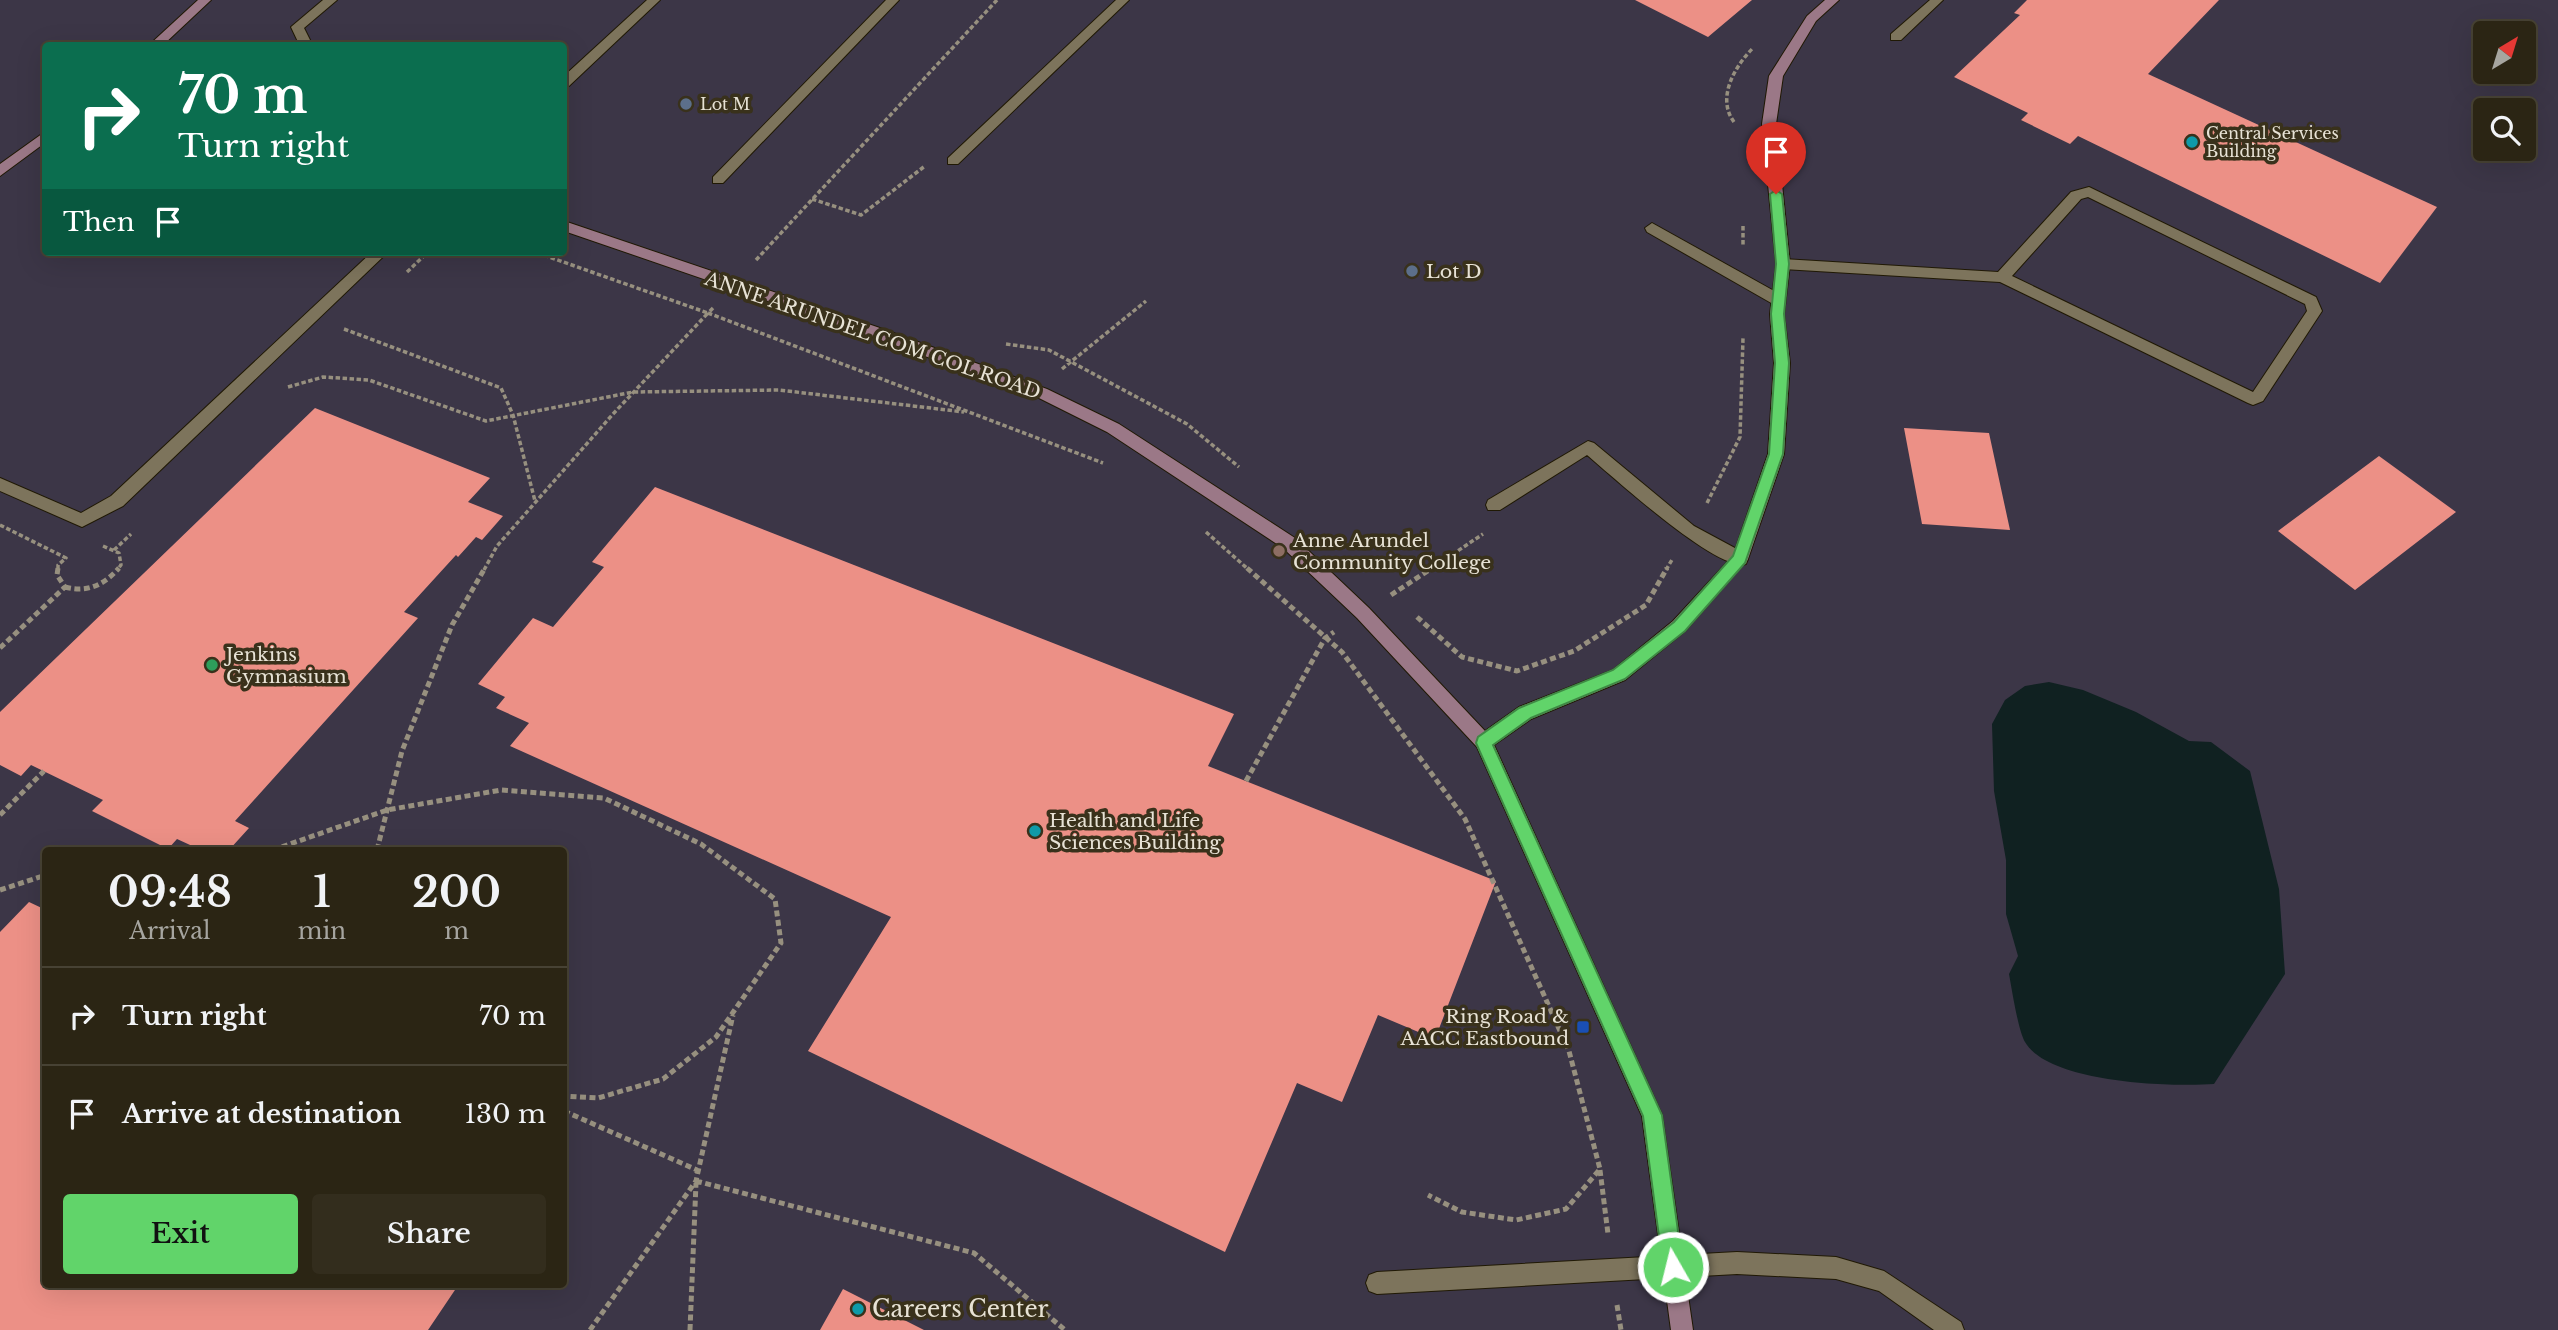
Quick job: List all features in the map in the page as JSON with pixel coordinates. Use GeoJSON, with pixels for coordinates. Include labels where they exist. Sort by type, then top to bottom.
{"type":"FeatureCollection","features":[{"type":"Feature","properties":{"kind":"street"},"geometry":{"type":"LineString","coordinates":[[158,42],[205,0]]}},
{"type":"Feature","properties":{"kind":"street"},"geometry":{"type":"LineString","coordinates":[[1484,743],[1525,713],[1619,675],[1679,626],[1740,559],[1776,454],[1782,363],[1778,300],[1783,264],[1769,124],[1776,76],[1811,19],[1833,0]]}},
{"type":"Feature","properties":{"kind":"street"},"geometry":{"type":"LineString","coordinates":[[0,171],[42,138]]}},
{"type":"Feature","properties":{"kind":"street","name":"ANNE ARUNDEL COM COL ROAD"},"geometry":{"type":"LineString","coordinates":[[567,227],[872,331],[1042,393],[1113,428],[1289,543],[1363,613],[1484,743],[1652,1115],[1682,1330]]}},
{"type":"Feature","properties":{"kind":"lane"},"geometry":{"type":"LineString","coordinates":[[305,42],[297,27],[331,0]]}},
{"type":"Feature","properties":{"kind":"lane"},"geometry":{"type":"LineString","coordinates":[[567,80],[654,0]]}},
{"type":"Feature","properties":{"kind":"lane"},"geometry":{"type":"LineString","coordinates":[[718,180],[893,0]]}},
{"type":"Feature","properties":{"kind":"lane"},"geometry":{"type":"LineString","coordinates":[[953,161],[1123,0]]}},
{"type":"Feature","properties":{"kind":"lane"},"geometry":{"type":"LineString","coordinates":[[1896,37],[1937,0]]}},
{"type":"Feature","properties":{"kind":"lane"},"geometry":{"type":"LineString","coordinates":[[1783,264],[2003,277],[2253,400],[2258,397],[2315,311],[2311,302],[2089,191],[2076,195],[2003,277]]}},
{"type":"Feature","properties":{"kind":"lane"},"geometry":{"type":"LineString","coordinates":[[1651,228],[1778,300]]}},
{"type":"Feature","properties":{"kind":"lane"},"geometry":{"type":"LineString","coordinates":[[0,484],[82,520],[117,501],[377,256]]}},
{"type":"Feature","properties":{"kind":"lane"},"geometry":{"type":"LineString","coordinates":[[1494,505],[1588,447],[1688,531],[1740,559]]}},
{"type":"Feature","properties":{"kind":"lane"},"geometry":{"type":"LineString","coordinates":[[1377,1283],[1737,1264],[1836,1268],[1884,1282],[1953,1330]]}},
{"type":"Feature","properties":{"kind":"path"},"geometry":{"type":"LineString","coordinates":[[378,847],[402,751],[452,625],[497,546],[633,393],[997,0]]}},
{"type":"Feature","properties":{"kind":"path"},"geometry":{"type":"LineString","coordinates":[[1737,126],[1727,113],[1726,106],[1732,75],[1739,62],[1756,46]]}},
{"type":"Feature","properties":{"kind":"path"},"geometry":{"type":"LineString","coordinates":[[1412,612],[1462,657],[1517,671],[1574,651],[1646,605],[1688,531],[1712,496],[1740,437],[1743,224]]}},
{"type":"Feature","properties":{"kind":"path"},"geometry":{"type":"LineString","coordinates":[[546,256],[708,313],[1114,470]]}},
{"type":"Feature","properties":{"kind":"path"},"geometry":{"type":"LineString","coordinates":[[1012,429],[1069,361],[1146,301]]}},
{"type":"Feature","properties":{"kind":"path"},"geometry":{"type":"LineString","coordinates":[[345,328],[501,388],[513,415],[535,501]]}},
{"type":"Feature","properties":{"kind":"path"},"geometry":{"type":"LineString","coordinates":[[284,388],[323,377],[369,380],[486,421],[633,393],[779,390],[971,413]]}},
{"type":"Feature","properties":{"kind":"path"},"geometry":{"type":"LineString","coordinates":[[0,526],[66,558]]}},
{"type":"Feature","properties":{"kind":"path"},"geometry":{"type":"LineString","coordinates":[[1245,781],[1325,638],[1488,530]]}},
{"type":"Feature","properties":{"kind":"path"},"geometry":{"type":"LineString","coordinates":[[1205,531],[1342,652],[1465,819],[1569,1051],[1600,1169],[1566,1209],[1516,1220],[1462,1212],[1429,1195]]}},
{"type":"Feature","properties":{"kind":"path"},"geometry":{"type":"LineString","coordinates":[[76,552],[58,565],[57,575],[65,587],[89,590],[114,575],[121,565],[119,553],[107,546],[99,547]]}},
{"type":"Feature","properties":{"kind":"path"},"geometry":{"type":"LineString","coordinates":[[0,648],[65,587]]}},
{"type":"Feature","properties":{"kind":"path"},"geometry":{"type":"LineString","coordinates":[[1392,594],[1402,603]]}},
{"type":"Feature","properties":{"kind":"path"},"geometry":{"type":"LineString","coordinates":[[0,815],[44,771]]}},
{"type":"Feature","properties":{"kind":"path"},"geometry":{"type":"LineString","coordinates":[[282,847],[387,810],[502,790],[604,798],[701,844],[775,899],[781,943],[716,1037],[663,1079],[598,1098],[567,1096]]}},
{"type":"Feature","properties":{"kind":"path"},"geometry":{"type":"LineString","coordinates":[[0,890],[42,876]]}},
{"type":"Feature","properties":{"kind":"path"},"geometry":{"type":"LineString","coordinates":[[590,1330],[696,1181],[735,1010]]}},
{"type":"Feature","properties":{"kind":"path"},"geometry":{"type":"LineString","coordinates":[[567,1112],[697,1170],[690,1330]]}},
{"type":"Feature","properties":{"kind":"path"},"geometry":{"type":"LineString","coordinates":[[696,1181],[974,1253],[1065,1330]]}},
{"type":"Feature","properties":{"kind":"shaded area","name":"Anne Arundel Community College"},"geometry":{"type":"Polygon","coordinates":[[[0,0],[2558,0],[2558,1330],[0,1330],[0,0]]]}},
{"type":"Feature","properties":{"kind":"shaded area"},"geometry":{"type":"Polygon","coordinates":[[[2049,682],[2083,690],[2136,712],[2189,741],[2211,742],[2250,771],[2279,889],[2285,974],[2214,1084],[2142,1083],[2084,1074],[2038,1056],[2022,1036],[2009,974],[2018,956],[2006,914],[2006,860],[1994,791],[1992,724],[2005,700],[2025,686],[2049,682]]]}},
{"type":"Feature","properties":{"kind":"building"},"geometry":{"type":"Polygon","coordinates":[[[1635,0],[1752,0],[1708,37],[1635,0]]]}},
{"type":"Feature","properties":{"kind":"building","name":"Central Services Building"},"geometry":{"type":"Polygon","coordinates":[[[2027,0],[2219,0],[2148,74],[2437,207],[2380,283],[2078,136],[2070,144],[2021,120],[2028,113],[1954,77],[2020,15],[2014,13],[2027,0]]]}},
{"type":"Feature","properties":{"kind":"building","name":"Jenkins Gymnasium"},"geometry":{"type":"Polygon","coordinates":[[[315,408],[490,478],[468,502],[503,516],[482,540],[476,537],[458,557],[456,555],[404,612],[418,618],[235,821],[249,828],[232,847],[194,847],[177,839],[170,847],[164,847],[92,811],[103,800],[31,765],[21,776],[0,765],[0,712],[315,408]]]}},
{"type":"Feature","properties":{"kind":"building"},"geometry":{"type":"Polygon","coordinates":[[[1904,428],[1989,433],[2010,530],[1922,524],[1904,428]]]}},
{"type":"Feature","properties":{"kind":"building"},"geometry":{"type":"Polygon","coordinates":[[[2379,456],[2456,512],[2355,590],[2278,531],[2379,456]]]}},
{"type":"Feature","properties":{"kind":"building","name":"Health and Life Sciences Building"},"geometry":{"type":"Polygon","coordinates":[[[655,487],[1234,714],[1208,766],[1496,881],[1435,1039],[1378,1015],[1342,1102],[1297,1083],[1225,1252],[808,1051],[891,917],[510,746],[529,723],[496,708],[505,697],[478,684],[533,618],[553,627],[604,567],[592,562],[655,487]]]}},
{"type":"Feature","properties":{"kind":"building"},"geometry":{"type":"Polygon","coordinates":[[[29,902],[42,908],[42,1288],[456,1288],[428,1330],[0,1330],[0,932],[29,902]]]}},
{"type":"Feature","properties":{"kind":"building","name":"Careers Center"},"geometry":{"type":"Polygon","coordinates":[[[843,1289],[924,1330],[820,1330],[843,1289]]]}},
{"type":"Feature","properties":{"kind":"place","name":"Lot M"},"geometry":{"type":"Point","coordinates":[686,104]}},
{"type":"Feature","properties":{"kind":"place","name":"Central Services Building"},"geometry":{"type":"Point","coordinates":[2192,142]}},
{"type":"Feature","properties":{"kind":"place","name":"Lot D"},"geometry":{"type":"Point","coordinates":[1412,271]}},
{"type":"Feature","properties":{"kind":"place","name":"Anne Arundel Community College"},"geometry":{"type":"Point","coordinates":[1279,551]}},
{"type":"Feature","properties":{"kind":"place","name":"Jenkins Gymnasium"},"geometry":{"type":"Point","coordinates":[212,665]}},
{"type":"Feature","properties":{"kind":"place","name":"Health and Life Sciences Building"},"geometry":{"type":"Point","coordinates":[1035,831]}},
{"type":"Feature","properties":{"kind":"place","name":"Ring Road & AACC Eastbound"},"geometry":{"type":"Point","coordinates":[1583,1027]}},
{"type":"Feature","properties":{"kind":"place","name":"Careers Center"},"geometry":{"type":"Point","coordinates":[858,1309]}},
{"type":"Feature","properties":{"kind":"route"},"geometry":{"type":"LineString","coordinates":[[1673,1267],[1652,1115],[1484,743],[1525,713],[1619,675],[1679,626],[1740,559],[1776,454],[1782,363],[1777,314],[1783,264],[1776,194]]}}]}
